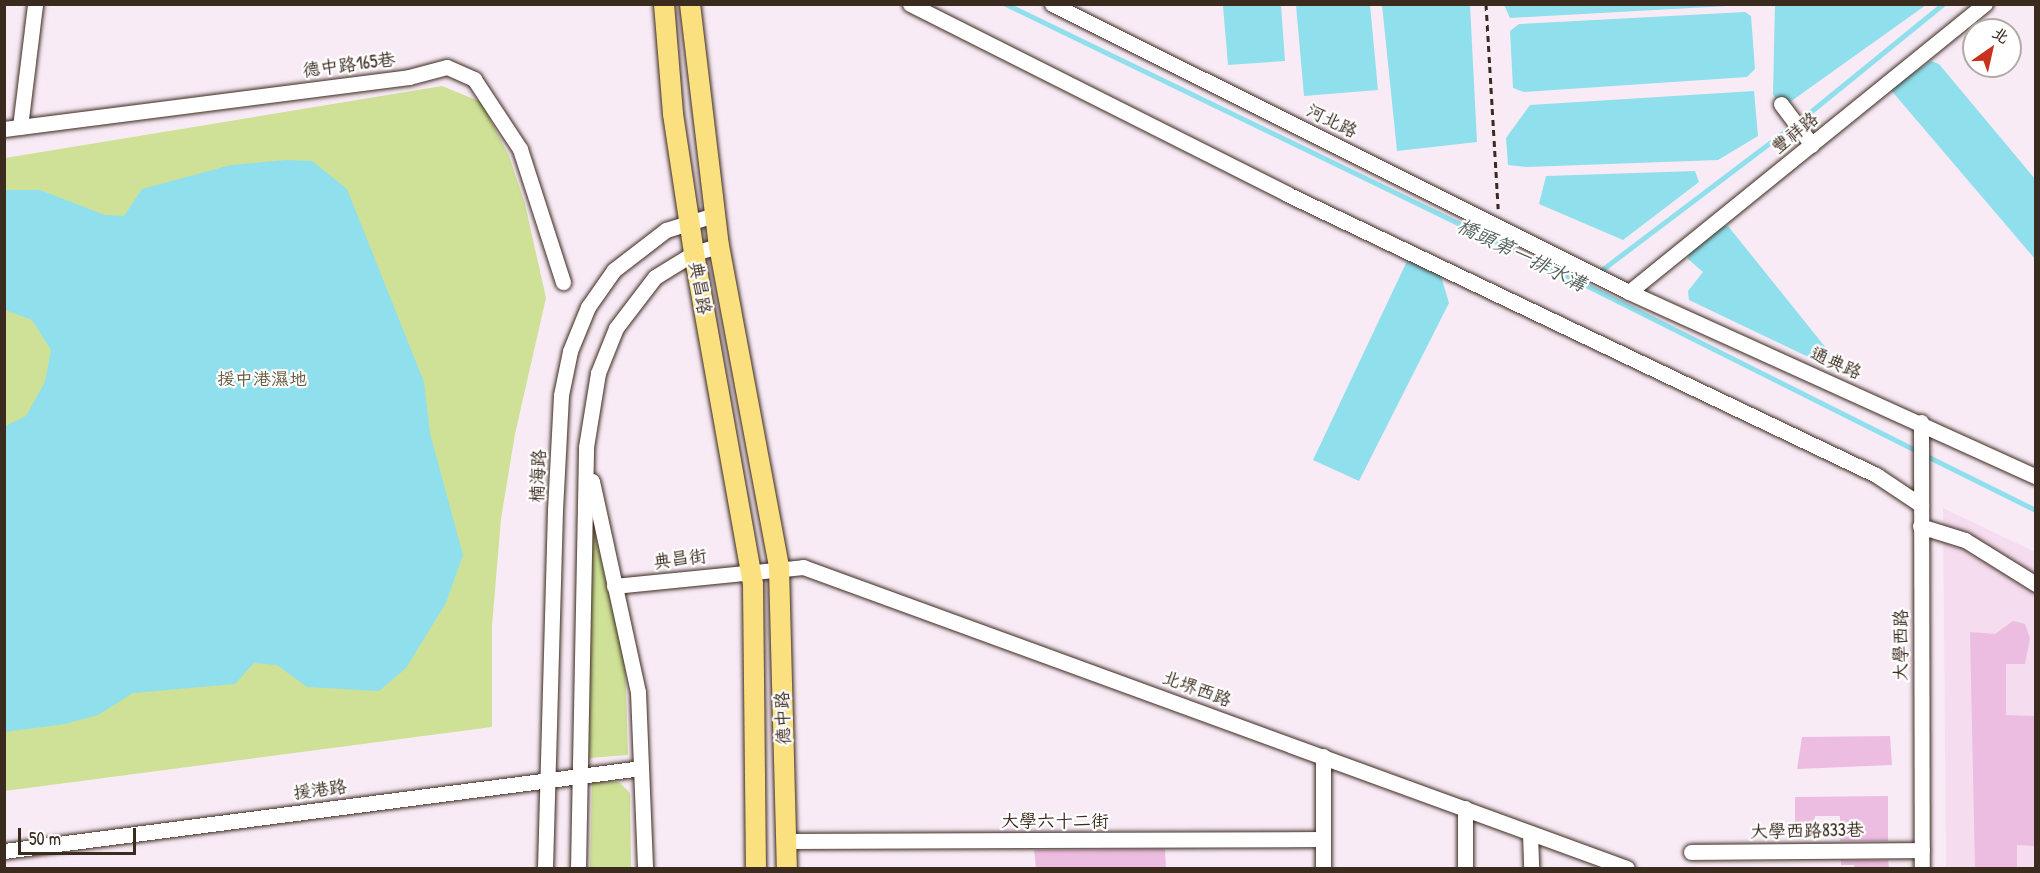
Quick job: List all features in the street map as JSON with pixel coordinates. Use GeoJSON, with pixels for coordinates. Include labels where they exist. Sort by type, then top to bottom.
{"type":"FeatureCollection","features":[{"type":"Feature","properties":{"kind":"main road","name":"典昌路"},"geometry":{"type":"LineString","coordinates":[[664,4],[673,114],[694,253],[751,570]]}},
{"type":"Feature","properties":{"kind":"main road","name":"典昌路"},"geometry":{"type":"LineString","coordinates":[[690,4],[714,215],[779,568]]}},
{"type":"Feature","properties":{"kind":"main road","name":"德中路"},"geometry":{"type":"LineString","coordinates":[[779,568],[787,868]]}},
{"type":"Feature","properties":{"kind":"main road","name":"德中路"},"geometry":{"type":"LineString","coordinates":[[751,570],[756,868]]}},
{"type":"Feature","properties":{"kind":"street"},"geometry":{"type":"LineString","coordinates":[[12,128],[36,4]]}},
{"type":"Feature","properties":{"kind":"street"},"geometry":{"type":"LineString","coordinates":[[910,4],[1287,194],[1845,460],[1922,502]]}},
{"type":"Feature","properties":{"kind":"street","name":"河北路"},"geometry":{"type":"LineString","coordinates":[[1052,4],[1595,272]]}},
{"type":"Feature","properties":{"kind":"street","name":"豐祥路"},"geometry":{"type":"LineString","coordinates":[[1625,289],[1812,145],[1985,4]]}},
{"type":"Feature","properties":{"kind":"street","name":"德中路165巷"},"geometry":{"type":"LineString","coordinates":[[12,128],[409,77],[447,67],[474,79],[520,148],[563,282]]}},
{"type":"Feature","properties":{"kind":"street"},"geometry":{"type":"LineString","coordinates":[[1781,104],[1812,145]]}},
{"type":"Feature","properties":{"kind":"street","name":"楠海路"},"geometry":{"type":"LineString","coordinates":[[545,868],[555,510],[561,395],[570,351],[588,307],[614,270],[637,249],[690,220],[714,215]]}},
{"type":"Feature","properties":{"kind":"street"},"geometry":{"type":"LineString","coordinates":[[578,868],[586,447],[598,373],[616,328],[655,277],[694,253],[719,246]]}},
{"type":"Feature","properties":{"kind":"street","name":"通典路"},"geometry":{"type":"LineString","coordinates":[[1595,272],[1625,289],[2036,477]]}},
{"type":"Feature","properties":{"kind":"street","name":"大學西路"},"geometry":{"type":"LineString","coordinates":[[1922,426],[1920,526],[1923,868]]}},
{"type":"Feature","properties":{"kind":"street"},"geometry":{"type":"LineString","coordinates":[[586,447],[638,692],[645,868]]}},
{"type":"Feature","properties":{"kind":"street"},"geometry":{"type":"LineString","coordinates":[[1920,526],[1965,540],[2036,584]]}},
{"type":"Feature","properties":{"kind":"street","name":"北堺西路"},"geometry":{"type":"LineString","coordinates":[[751,570],[803,567],[1627,868]]}},
{"type":"Feature","properties":{"kind":"street","name":"典昌街"},"geometry":{"type":"LineString","coordinates":[[614,586],[751,570]]}},
{"type":"Feature","properties":{"kind":"street"},"geometry":{"type":"LineString","coordinates":[[1323,756],[1323,868]]}},
{"type":"Feature","properties":{"kind":"street","name":"援港路"},"geometry":{"type":"LineString","coordinates":[[4,851],[641,768]]}},
{"type":"Feature","properties":{"kind":"street"},"geometry":{"type":"LineString","coordinates":[[1464,808],[1465,868]]}},
{"type":"Feature","properties":{"kind":"street","name":"楠海路"},"geometry":{"type":"LineString","coordinates":[[548,812],[550,868]]}},
{"type":"Feature","properties":{"kind":"street"},"geometry":{"type":"LineString","coordinates":[[1530,833],[1531,868]]}},
{"type":"Feature","properties":{"kind":"street","name":"大學六十二街"},"geometry":{"type":"LineString","coordinates":[[787,841],[1322,839]]}},
{"type":"Feature","properties":{"kind":"street","name":"大學西路833巷"},"geometry":{"type":"LineString","coordinates":[[1691,852],[1922,850]]}},
{"type":"Feature","properties":{"kind":"path"},"geometry":{"type":"LineString","coordinates":[[1486,4],[1499,224]]}},
{"type":"Feature","properties":{"kind":"shaded area"},"geometry":{"type":"Polygon","coordinates":[[[1943,508],[2035,552],[2035,868],[1946,868],[1943,508]]]}},
{"type":"Feature","properties":{"kind":"green space","name":"援中港濕地"},"geometry":{"type":"Polygon","coordinates":[[[442,86],[481,102],[509,156],[525,204],[546,298],[515,434],[501,519],[492,626],[492,727],[5,791],[5,158],[442,86]]]}},
{"type":"Feature","properties":{"kind":"green space"},"geometry":{"type":"Polygon","coordinates":[[[595,534],[625,659],[628,755],[589,758],[591,537],[595,534]]]}},
{"type":"Feature","properties":{"kind":"green space"},"geometry":{"type":"Polygon","coordinates":[[[592,781],[619,782],[630,793],[631,868],[590,868],[592,781]]]}},
{"type":"Feature","properties":{"kind":"water"},"geometry":{"type":"Polygon","coordinates":[[[1775,4],[1926,5],[1790,102],[1777,102],[1773,94],[1775,4]]]}},
{"type":"Feature","properties":{"kind":"water"},"geometry":{"type":"Polygon","coordinates":[[[1281,5],[1285,61],[1228,65],[1223,6],[1281,5]]]}},
{"type":"Feature","properties":{"kind":"water"},"geometry":{"type":"Polygon","coordinates":[[[1296,5],[1370,5],[1378,90],[1304,96],[1296,5]]]}},
{"type":"Feature","properties":{"kind":"water"},"geometry":{"type":"Polygon","coordinates":[[[1382,5],[1470,5],[1477,142],[1397,151],[1382,5]]]}},
{"type":"Feature","properties":{"kind":"water"},"geometry":{"type":"Polygon","coordinates":[[[1504,5],[1745,5],[1510,18],[1504,5]]]}},
{"type":"Feature","properties":{"kind":"water"},"geometry":{"type":"Polygon","coordinates":[[[1745,12],[1751,16],[1755,69],[1747,77],[1524,92],[1513,88],[1510,31],[1519,24],[1745,12]]]}},
{"type":"Feature","properties":{"kind":"water"},"geometry":{"type":"Polygon","coordinates":[[[1931,61],[1939,64],[2035,179],[2035,259],[1890,89],[1931,61]]]}},
{"type":"Feature","properties":{"kind":"water"},"geometry":{"type":"Polygon","coordinates":[[[1754,91],[1758,136],[1718,160],[1527,167],[1508,165],[1506,138],[1530,105],[1754,91]]]}},
{"type":"Feature","properties":{"kind":"water","name":"援中港濕地"},"geometry":{"type":"Polygon","coordinates":[[[286,160],[312,161],[347,189],[424,382],[430,433],[463,555],[446,603],[406,668],[379,691],[307,687],[277,665],[254,663],[235,684],[133,693],[98,715],[65,724],[5,732],[5,426],[26,416],[45,382],[51,350],[32,320],[5,310],[5,190],[40,190],[105,215],[124,216],[142,189],[231,165],[286,160]]]}},
{"type":"Feature","properties":{"kind":"water"},"geometry":{"type":"Polygon","coordinates":[[[1695,171],[1699,182],[1623,240],[1539,204],[1546,176],[1695,171]]]}},
{"type":"Feature","properties":{"kind":"water"},"geometry":{"type":"Polygon","coordinates":[[[1720,226],[1728,226],[1830,353],[1827,362],[1821,363],[1689,300],[1688,291],[1703,272],[1688,259],[1690,250],[1720,226]]]}},
{"type":"Feature","properties":{"kind":"water"},"geometry":{"type":"Polygon","coordinates":[[[1408,259],[1440,273],[1449,303],[1359,481],[1313,460],[1408,259]]]}},
{"type":"Feature","properties":{"kind":"building"},"geometry":{"type":"Polygon","coordinates":[[[2013,621],[2025,624],[2030,638],[2025,664],[2006,664],[2006,715],[2036,716],[2036,846],[2017,845],[2017,868],[1975,868],[1970,632],[1995,634],[2013,621]]]}},
{"type":"Feature","properties":{"kind":"building"},"geometry":{"type":"Polygon","coordinates":[[[1890,736],[1892,765],[1797,769],[1802,737],[1890,736]]]}},
{"type":"Feature","properties":{"kind":"building"},"geometry":{"type":"Polygon","coordinates":[[[1888,796],[1888,841],[1840,841],[1840,816],[1815,816],[1814,823],[1795,823],[1795,797],[1888,796]]]}},
{"type":"Feature","properties":{"kind":"building"},"geometry":{"type":"Polygon","coordinates":[[[1165,849],[1166,868],[1036,868],[1034,850],[1165,849]]]}},
{"type":"Feature","properties":{"kind":"building"},"geometry":{"type":"Polygon","coordinates":[[[1841,860],[1888,860],[1889,868],[1854,868],[1854,865],[1841,865],[1841,860]]]}},
{"type":"Feature","properties":{"kind":"waterway","name":"橋頭第一排水溝"},"geometry":{"type":"LineString","coordinates":[[1006,4],[1584,284],[1918,451]]}},
{"type":"Feature","properties":{"kind":"waterway"},"geometry":{"type":"LineString","coordinates":[[1599,272],[1809,113],[1943,4]]}},
{"type":"Feature","properties":{"kind":"waterway","name":"橋頭第一排水溝"},"geometry":{"type":"LineString","coordinates":[[1925,455],[2036,510]]}}]}
